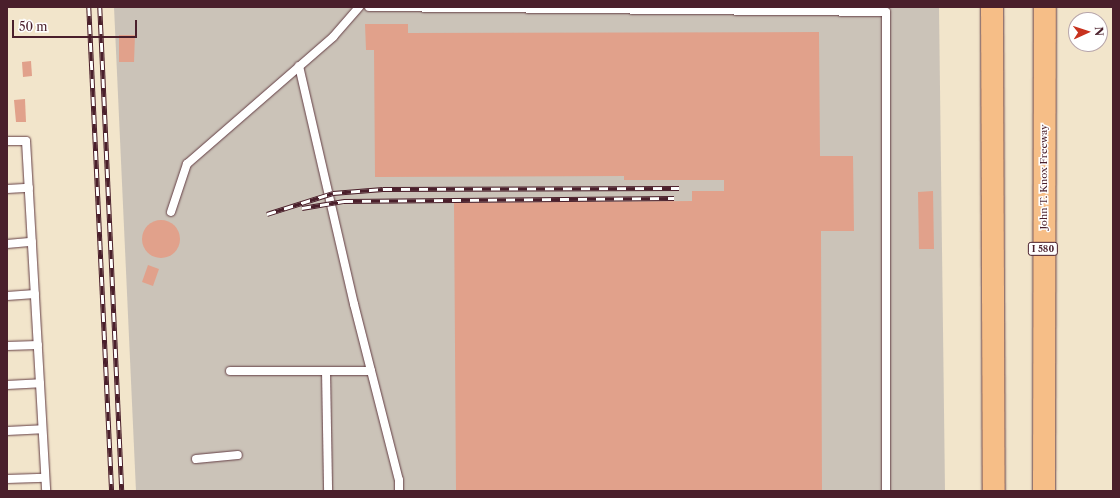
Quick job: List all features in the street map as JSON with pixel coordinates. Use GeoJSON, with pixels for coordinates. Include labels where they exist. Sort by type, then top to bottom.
{"type":"FeatureCollection","features":[{"type":"Feature","properties":{"kind":"highway"},"geometry":{"type":"LineString","coordinates":[[992,7],[994,491]]}},
{"type":"Feature","properties":{"kind":"highway","name":"John T. Knox Freeway"},"geometry":{"type":"LineString","coordinates":[[1044,491],[1045,7]]}},
{"type":"Feature","properties":{"kind":"lane"},"geometry":{"type":"LineString","coordinates":[[171,212],[187,164],[333,37],[358,7]]}},
{"type":"Feature","properties":{"kind":"lane"},"geometry":{"type":"LineString","coordinates":[[369,7],[886,12],[886,491]]}},
{"type":"Feature","properties":{"kind":"lane"},"geometry":{"type":"LineString","coordinates":[[299,66],[371,371],[399,480],[399,491]]}},
{"type":"Feature","properties":{"kind":"lane"},"geometry":{"type":"LineString","coordinates":[[7,142],[26,140],[46,491]]}},
{"type":"Feature","properties":{"kind":"lane"},"geometry":{"type":"LineString","coordinates":[[7,189],[29,188]]}},
{"type":"Feature","properties":{"kind":"lane"},"geometry":{"type":"LineString","coordinates":[[7,244],[32,242]]}},
{"type":"Feature","properties":{"kind":"lane"},"geometry":{"type":"LineString","coordinates":[[7,296],[35,294]]}},
{"type":"Feature","properties":{"kind":"lane"},"geometry":{"type":"LineString","coordinates":[[7,346],[38,345]]}},
{"type":"Feature","properties":{"kind":"lane"},"geometry":{"type":"LineString","coordinates":[[326,371],[328,491]]}},
{"type":"Feature","properties":{"kind":"lane"},"geometry":{"type":"LineString","coordinates":[[230,372],[371,371]]}},
{"type":"Feature","properties":{"kind":"lane"},"geometry":{"type":"LineString","coordinates":[[7,385],[40,383]]}},
{"type":"Feature","properties":{"kind":"lane"},"geometry":{"type":"LineString","coordinates":[[7,431],[42,429]]}},
{"type":"Feature","properties":{"kind":"lane"},"geometry":{"type":"LineString","coordinates":[[196,459],[238,455]]}},
{"type":"Feature","properties":{"kind":"lane"},"geometry":{"type":"LineString","coordinates":[[7,479],[45,478]]}},
{"type":"Feature","properties":{"kind":"shaded area"},"geometry":{"type":"Polygon","coordinates":[[[114,7],[939,7],[945,491],[136,491],[114,7]]]}},
{"type":"Feature","properties":{"kind":"building"},"geometry":{"type":"Polygon","coordinates":[[[365,24],[408,24],[408,33],[819,32],[820,156],[853,156],[854,231],[821,231],[822,491],[456,491],[454,203],[692,201],[692,191],[724,191],[724,180],[624,180],[624,176],[375,177],[374,50],[366,50],[365,24]]]}},
{"type":"Feature","properties":{"kind":"building"},"geometry":{"type":"Polygon","coordinates":[[[119,35],[135,35],[134,62],[119,62],[119,35]]]}},
{"type":"Feature","properties":{"kind":"building"},"geometry":{"type":"Polygon","coordinates":[[[31,61],[32,76],[23,77],[22,62],[31,61]]]}},
{"type":"Feature","properties":{"kind":"building"},"geometry":{"type":"Polygon","coordinates":[[[25,99],[26,122],[16,122],[14,100],[25,99]]]}},
{"type":"Feature","properties":{"kind":"building"},"geometry":{"type":"Polygon","coordinates":[[[933,191],[934,249],[919,249],[918,192],[933,191]]]}},
{"type":"Feature","properties":{"kind":"building"},"geometry":{"type":"Polygon","coordinates":[[[157,220],[165,220],[175,225],[179,232],[179,246],[175,253],[165,258],[157,258],[147,253],[145,250],[142,243],[142,235],[147,225],[150,223],[157,220]]]}},
{"type":"Feature","properties":{"kind":"building"},"geometry":{"type":"Polygon","coordinates":[[[148,265],[159,269],[153,286],[142,282],[148,265]]]}},
{"type":"Feature","properties":{"kind":"railway"},"geometry":{"type":"LineString","coordinates":[[89,7],[112,491]]}},
{"type":"Feature","properties":{"kind":"railway"},"geometry":{"type":"LineString","coordinates":[[100,7],[122,491]]}},
{"type":"Feature","properties":{"kind":"railway"},"geometry":{"type":"LineString","coordinates":[[267,214],[333,193],[383,189],[679,188]]}},
{"type":"Feature","properties":{"kind":"railway"},"geometry":{"type":"LineString","coordinates":[[302,208],[344,201],[674,198]]}}]}
